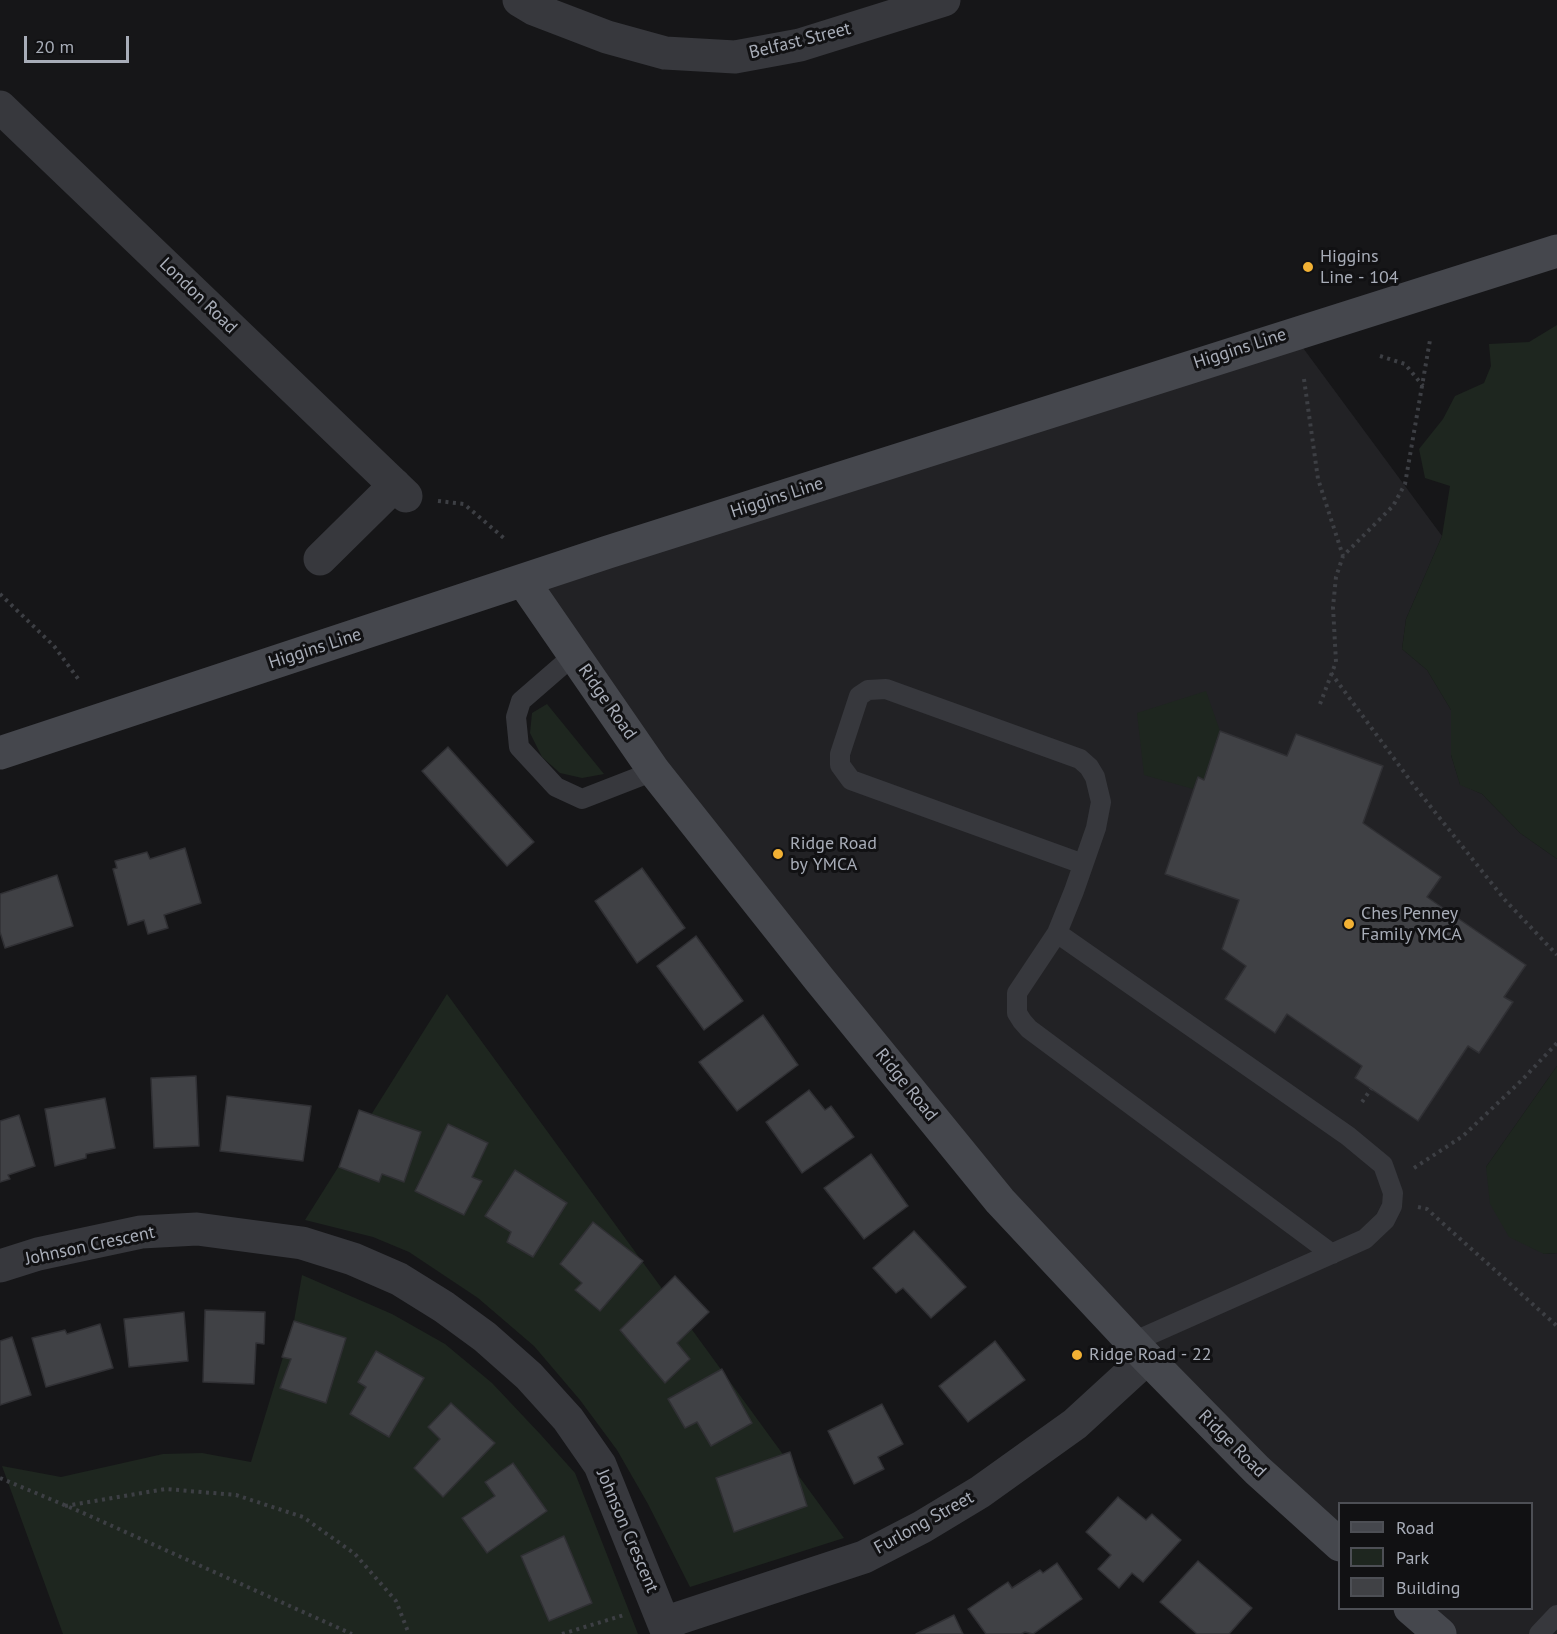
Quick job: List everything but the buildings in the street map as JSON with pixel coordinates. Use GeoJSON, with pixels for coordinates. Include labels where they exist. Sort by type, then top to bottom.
{"type":"FeatureCollection","features":[{"type":"Feature","properties":{"kind":"street","name":"Belfast Street"},"geometry":{"type":"LineString","coordinates":[[519,0],[534,9],[607,37],[665,53],[735,57],[800,45],[944,0]]}},
{"type":"Feature","properties":{"kind":"street","name":"London Road"},"geometry":{"type":"LineString","coordinates":[[0,107],[401,490]]}},
{"type":"Feature","properties":{"kind":"street","name":"Higgins Line"},"geometry":{"type":"LineString","coordinates":[[0,753],[1129,384],[1557,251]]}},
{"type":"Feature","properties":{"kind":"street"},"geometry":{"type":"LineString","coordinates":[[320,559],[401,490]]}},
{"type":"Feature","properties":{"kind":"street","name":"Ridge Road"},"geometry":{"type":"LineString","coordinates":[[523,581],[654,771],[819,979],[1000,1201],[1257,1470],[1338,1543]]}},
{"type":"Feature","properties":{"kind":"street","name":"Johnson Crescent"},"geometry":{"type":"LineString","coordinates":[[0,1266],[38,1254],[141,1232],[197,1229],[302,1243],[353,1259],[399,1279],[444,1307],[485,1337],[529,1376],[568,1419],[600,1465],[663,1620]]}},
{"type":"Feature","properties":{"kind":"street","name":"Furlong Street"},"geometry":{"type":"LineString","coordinates":[[663,1620],[864,1557],[922,1527],[980,1492],[1075,1424],[1140,1350]]}},
{"type":"Feature","properties":{"kind":"street"},"geometry":{"type":"LineString","coordinates":[[1412,1610],[1440,1634]]}},
{"type":"Feature","properties":{"kind":"lane"},"geometry":{"type":"LineString","coordinates":[[574,655],[521,701],[516,717],[519,747],[556,787],[582,798],[654,771]]}},
{"type":"Feature","properties":{"kind":"lane"},"geometry":{"type":"LineString","coordinates":[[1083,864],[851,780],[840,765],[840,754],[859,696],[868,690],[886,689],[1080,759],[1095,777],[1101,802],[1096,828],[1083,864],[1057,933],[1017,993],[1017,1013],[1029,1029],[1332,1254]]}},
{"type":"Feature","properties":{"kind":"lane"},"geometry":{"type":"LineString","coordinates":[[1057,933],[1348,1136],[1383,1165],[1392,1193],[1392,1206],[1385,1220],[1365,1239],[1140,1350]]}},
{"type":"Feature","properties":{"kind":"lane"},"geometry":{"type":"LineString","coordinates":[[1539,1634],[1557,1615]]}},
{"type":"Feature","properties":{"kind":"path"},"geometry":{"type":"LineString","coordinates":[[1320,704],[1336,662],[1332,607],[1336,577],[1344,556],[1393,506],[1405,484],[1430,340]]}},
{"type":"Feature","properties":{"kind":"path"},"geometry":{"type":"LineString","coordinates":[[1380,356],[1406,364],[1423,387]]}},
{"type":"Feature","properties":{"kind":"path"},"geometry":{"type":"LineString","coordinates":[[1304,379],[1318,479],[1344,556]]}},
{"type":"Feature","properties":{"kind":"path"},"geometry":{"type":"LineString","coordinates":[[401,490],[464,504],[505,539]]}},
{"type":"Feature","properties":{"kind":"path"},"geometry":{"type":"LineString","coordinates":[[0,594],[54,646],[79,680]]}},
{"type":"Feature","properties":{"kind":"path"},"geometry":{"type":"LineString","coordinates":[[1331,674],[1415,787],[1505,900],[1557,955]]}},
{"type":"Feature","properties":{"kind":"path"},"geometry":{"type":"LineString","coordinates":[[1408,1171],[1463,1136],[1522,1080],[1557,1042]]}},
{"type":"Feature","properties":{"kind":"path"},"geometry":{"type":"LineString","coordinates":[[1362,1102],[1371,1089]]}},
{"type":"Feature","properties":{"kind":"path"},"geometry":{"type":"LineString","coordinates":[[1414,1206],[1427,1209],[1557,1326]]}},
{"type":"Feature","properties":{"kind":"path"},"geometry":{"type":"LineString","coordinates":[[0,1478],[352,1634]]}},
{"type":"Feature","properties":{"kind":"path"},"geometry":{"type":"LineString","coordinates":[[65,1506],[166,1489],[236,1496],[303,1517],[356,1554],[396,1601],[409,1634]]}},
{"type":"Feature","properties":{"kind":"path"},"geometry":{"type":"LineString","coordinates":[[562,1634],[663,1620]]}},
{"type":"Feature","properties":{"kind":"shaded area"},"geometry":{"type":"Polygon","coordinates":[[[1292,333],[1442,536],[1406,619],[1402,649],[1427,670],[1451,710],[1451,755],[1460,784],[1482,794],[1520,833],[1557,859],[1557,1066],[1486,1167],[1544,1254],[1557,1253],[1557,1634],[1440,1634],[1411,1610],[1533,1610],[1533,1502],[1338,1502],[1338,1544],[1083,1290],[523,581],[1292,333]]]}},
{"type":"Feature","properties":{"kind":"green space"},"geometry":{"type":"Polygon","coordinates":[[[1557,325],[1557,859],[1520,833],[1482,794],[1460,785],[1451,755],[1451,710],[1427,670],[1402,649],[1406,619],[1442,536],[1450,486],[1425,478],[1419,449],[1443,419],[1455,396],[1484,383],[1491,366],[1489,344],[1529,342],[1557,325]]]}},
{"type":"Feature","properties":{"kind":"green space"},"geometry":{"type":"Polygon","coordinates":[[[1206,691],[1220,731],[1204,780],[1198,777],[1193,789],[1144,775],[1137,713],[1206,691]]]}},
{"type":"Feature","properties":{"kind":"green space"},"geometry":{"type":"Polygon","coordinates":[[[547,704],[604,774],[582,778],[560,773],[542,757],[530,733],[532,713],[547,704]]]}},
{"type":"Feature","properties":{"kind":"green space"},"geometry":{"type":"Polygon","coordinates":[[[447,994],[844,1538],[690,1587],[648,1504],[617,1450],[580,1400],[534,1346],[478,1298],[409,1252],[373,1237],[305,1220],[447,994]]]}},
{"type":"Feature","properties":{"kind":"green space"},"geometry":{"type":"Polygon","coordinates":[[[1557,1066],[1557,1253],[1544,1254],[1509,1237],[1490,1204],[1486,1167],[1557,1066]]]}},
{"type":"Feature","properties":{"kind":"green space"},"geometry":{"type":"Polygon","coordinates":[[[302,1275],[392,1314],[445,1344],[492,1383],[541,1435],[575,1473],[638,1634],[63,1634],[2,1466],[61,1477],[163,1454],[202,1453],[251,1462],[294,1321],[302,1275]]]}},
{"type":"Feature","properties":{"kind":"place","name":"Higgins Line - 104"},"geometry":{"type":"Point","coordinates":[1308,267]}},
{"type":"Feature","properties":{"kind":"place","name":"Ridge Road by YMCA"},"geometry":{"type":"Point","coordinates":[778,854]}},
{"type":"Feature","properties":{"kind":"place","name":"Ches Penney Family YMCA"},"geometry":{"type":"Point","coordinates":[1349,924]}},
{"type":"Feature","properties":{"kind":"place","name":"Ridge Road - 22"},"geometry":{"type":"Point","coordinates":[1077,1355]}}]}
